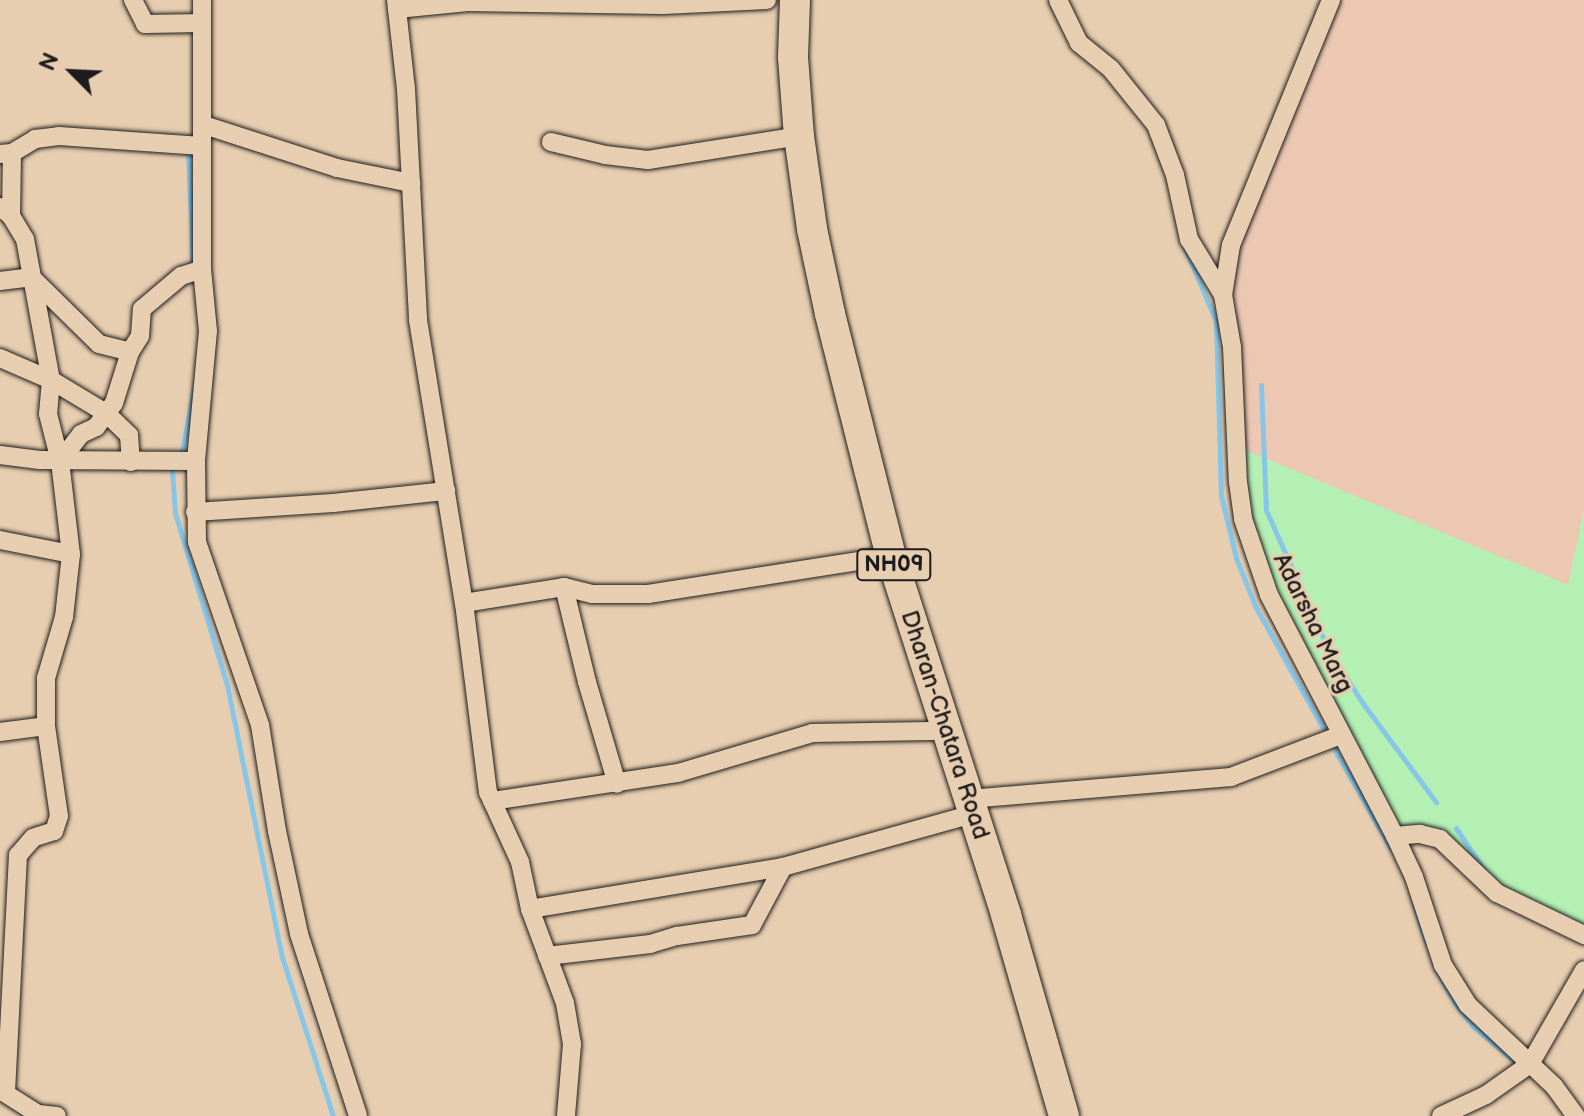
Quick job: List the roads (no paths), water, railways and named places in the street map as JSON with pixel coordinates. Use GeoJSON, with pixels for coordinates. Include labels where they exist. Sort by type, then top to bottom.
{"type":"FeatureCollection","features":[{"type":"Feature","properties":{"kind":"main road","name":"Dharan-Chatara Road"},"geometry":{"type":"LineString","coordinates":[[795,0],[793,57],[799,136],[825,296],[891,556],[971,806],[1064,1116]]}},
{"type":"Feature","properties":{"kind":"street"},"geometry":{"type":"LineString","coordinates":[[133,0],[145,24],[202,23]]}},
{"type":"Feature","properties":{"kind":"street"},"geometry":{"type":"LineString","coordinates":[[202,0],[202,269],[208,331],[196,461],[197,542],[260,725],[284,870],[299,934],[358,1116]]}},
{"type":"Feature","properties":{"kind":"street"},"geometry":{"type":"LineString","coordinates":[[566,1116],[572,1044],[565,1003],[530,909],[520,862],[492,801],[464,603],[418,320],[397,5],[468,2],[663,5],[767,0]]}},
{"type":"Feature","properties":{"kind":"street"},"geometry":{"type":"LineString","coordinates":[[1058,0],[1079,43],[1111,69],[1156,125],[1175,175],[1189,239],[1223,295]]}},
{"type":"Feature","properties":{"kind":"street","name":"Adarsha Marg"},"geometry":{"type":"LineString","coordinates":[[1331,0],[1244,206],[1231,245],[1223,295],[1232,347],[1238,482],[1243,519],[1269,595],[1414,877],[1443,965],[1468,1005],[1554,1086],[1576,1116]]}},
{"type":"Feature","properties":{"kind":"street"},"geometry":{"type":"LineString","coordinates":[[204,125],[337,168],[411,183]]}},
{"type":"Feature","properties":{"kind":"street"},"geometry":{"type":"LineString","coordinates":[[39,1115],[3,1092],[18,855],[33,838],[54,831],[59,816],[46,726],[46,678],[64,617],[71,554],[60,461],[48,414],[51,380],[25,239],[6,212],[6,153],[35,139],[59,136],[202,146]]}},
{"type":"Feature","properties":{"kind":"street"},"geometry":{"type":"LineString","coordinates":[[551,142],[605,155],[648,160],[799,136]]}},
{"type":"Feature","properties":{"kind":"street"},"geometry":{"type":"LineString","coordinates":[[60,461],[81,434],[96,427],[114,403],[130,352],[140,336],[142,309],[181,276],[202,269]]}},
{"type":"Feature","properties":{"kind":"street"},"geometry":{"type":"LineString","coordinates":[[31,277],[99,344],[130,352]]}},
{"type":"Feature","properties":{"kind":"street"},"geometry":{"type":"LineString","coordinates":[[4,283],[31,277]]}},
{"type":"Feature","properties":{"kind":"street"},"geometry":{"type":"LineString","coordinates":[[0,358],[51,380],[106,413],[129,435],[131,462]]}},
{"type":"Feature","properties":{"kind":"street"},"geometry":{"type":"LineString","coordinates":[[0,455],[60,461],[196,461]]}},
{"type":"Feature","properties":{"kind":"street"},"geometry":{"type":"LineString","coordinates":[[195,512],[446,491]]}},
{"type":"Feature","properties":{"kind":"street"},"geometry":{"type":"LineString","coordinates":[[0,540],[71,554]]}},
{"type":"Feature","properties":{"kind":"street"},"geometry":{"type":"LineString","coordinates":[[464,603],[564,587],[592,594],[648,594],[891,556]]}},
{"type":"Feature","properties":{"kind":"street"},"geometry":{"type":"LineString","coordinates":[[564,587],[587,682],[617,784]]}},
{"type":"Feature","properties":{"kind":"street"},"geometry":{"type":"LineString","coordinates":[[0,732],[46,726]]}},
{"type":"Feature","properties":{"kind":"street"},"geometry":{"type":"LineString","coordinates":[[492,801],[678,773],[812,733],[931,731],[945,727]]}},
{"type":"Feature","properties":{"kind":"street"},"geometry":{"type":"LineString","coordinates":[[530,909],[783,867],[971,806],[1231,777],[1341,735]]}},
{"type":"Feature","properties":{"kind":"street"},"geometry":{"type":"LineString","coordinates":[[1395,836],[1420,834],[1440,839],[1497,893],[1584,935]]}},
{"type":"Feature","properties":{"kind":"street"},"geometry":{"type":"LineString","coordinates":[[547,956],[650,944],[677,936],[752,925],[783,867]]}},
{"type":"Feature","properties":{"kind":"street"},"geometry":{"type":"LineString","coordinates":[[1441,1116],[1486,1095],[1530,1064],[1584,970]]}},
{"type":"Feature","properties":{"kind":"waterway"},"geometry":{"type":"LineString","coordinates":[[188,152],[193,267]]}},
{"type":"Feature","properties":{"kind":"waterway"},"geometry":{"type":"LineString","coordinates":[[1185,248],[1216,321],[1221,496],[1236,558],[1255,606],[1325,732]]}},
{"type":"Feature","properties":{"kind":"waterway"},"geometry":{"type":"LineString","coordinates":[[1261,385],[1266,510],[1329,651],[1364,705],[1436,802]]}},
{"type":"Feature","properties":{"kind":"waterway"},"geometry":{"type":"LineString","coordinates":[[181,456],[194,388]]}},
{"type":"Feature","properties":{"kind":"waterway"},"geometry":{"type":"LineString","coordinates":[[172,471],[175,513],[227,685],[282,957],[333,1116]]}},
{"type":"Feature","properties":{"kind":"waterway"},"geometry":{"type":"LineString","coordinates":[[1333,747],[1390,847]]}},
{"type":"Feature","properties":{"kind":"waterway"},"geometry":{"type":"LineString","coordinates":[[1456,828],[1484,870]]}},
{"type":"Feature","properties":{"kind":"waterway"},"geometry":{"type":"LineString","coordinates":[[1414,904],[1427,944]]}},
{"type":"Feature","properties":{"kind":"waterway"},"geometry":{"type":"LineString","coordinates":[[1436,969],[1455,1003],[1474,1027],[1513,1060]]}}]}
